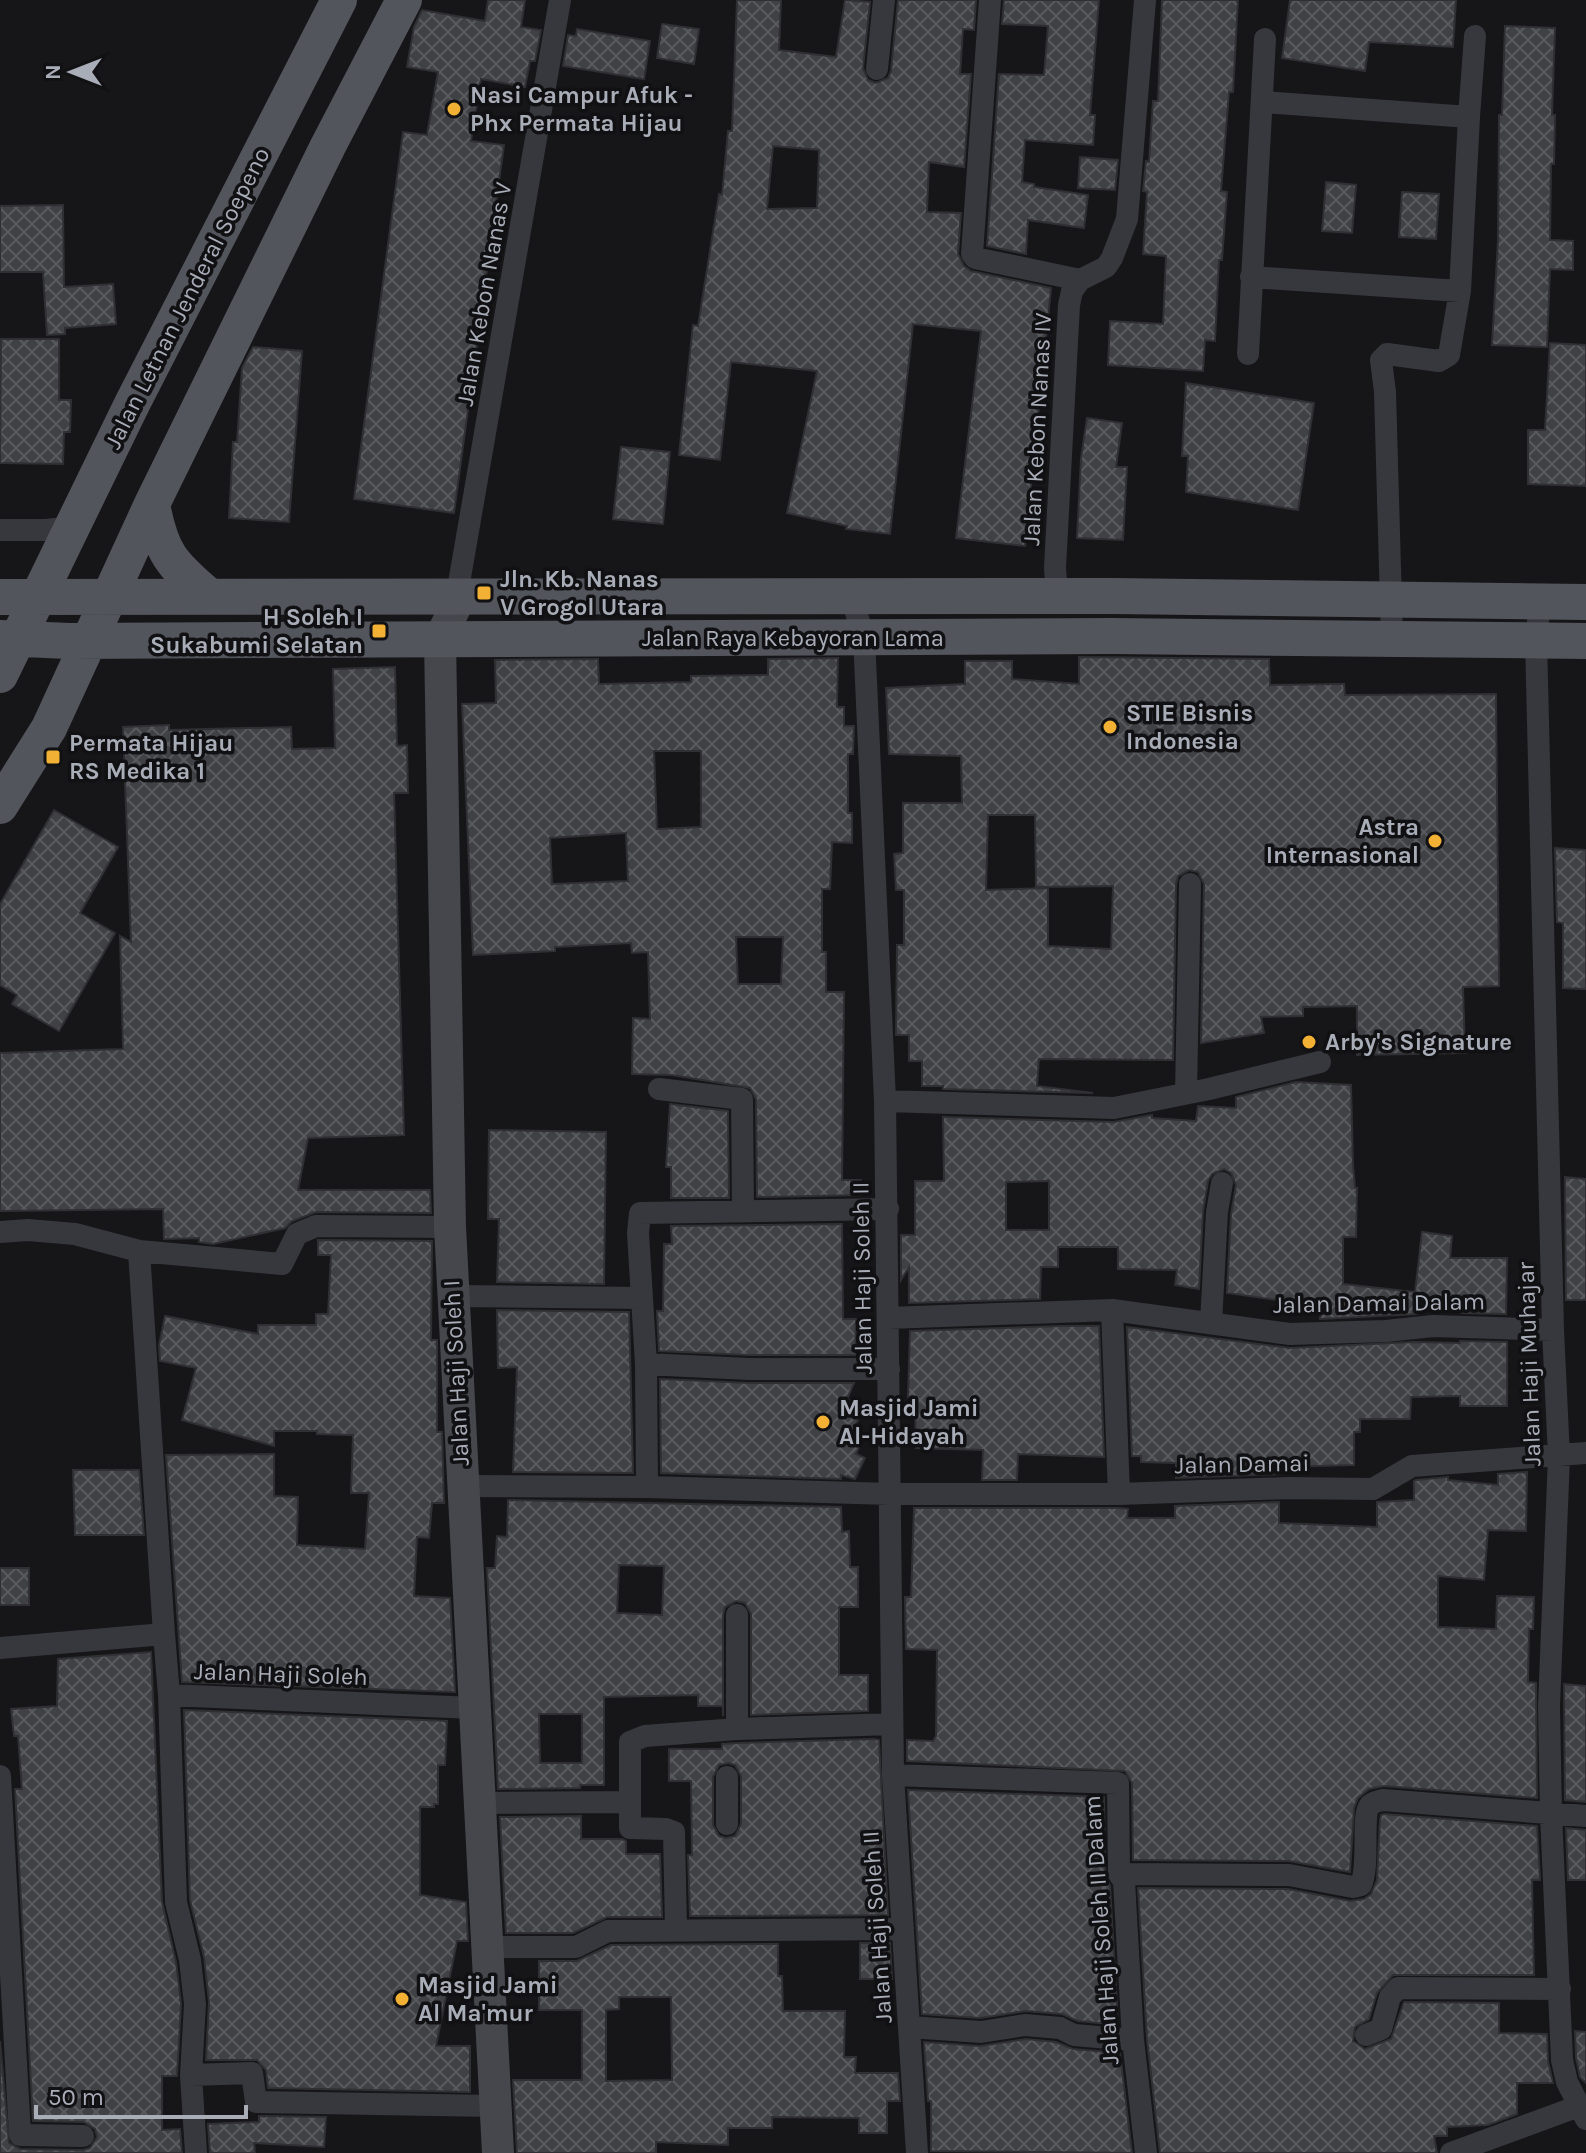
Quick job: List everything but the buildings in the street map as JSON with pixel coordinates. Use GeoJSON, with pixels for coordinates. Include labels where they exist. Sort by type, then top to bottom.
{"type":"FeatureCollection","features":[{"type":"Feature","properties":{"kind":"main road","name":"Jalan Letnan Jenderal Soepeno"},"geometry":{"type":"LineString","coordinates":[[0,675],[10,638],[73,527],[139,390],[339,0]]}},
{"type":"Feature","properties":{"kind":"main road"},"geometry":{"type":"LineString","coordinates":[[0,806],[49,728],[152,504],[328,146],[404,0]]}},
{"type":"Feature","properties":{"kind":"main road"},"geometry":{"type":"LineString","coordinates":[[152,504],[158,539],[180,571],[209,596]]}},
{"type":"Feature","properties":{"kind":"main road"},"geometry":{"type":"LineString","coordinates":[[265,596],[265,640]]}},
{"type":"Feature","properties":{"kind":"main road","name":"Jalan Raya Kebayoran Lama"},"geometry":{"type":"LineString","coordinates":[[0,597],[1057,596],[1586,602]]}},
{"type":"Feature","properties":{"kind":"main road"},"geometry":{"type":"LineString","coordinates":[[573,597],[573,638]]}},
{"type":"Feature","properties":{"kind":"main road"},"geometry":{"type":"LineString","coordinates":[[621,597],[621,638]]}},
{"type":"Feature","properties":{"kind":"main road"},"geometry":{"type":"LineString","coordinates":[[716,638],[717,597]]}},
{"type":"Feature","properties":{"kind":"main road","name":"Jalan Raya Kebayoran Lama"},"geometry":{"type":"LineString","coordinates":[[10,638],[864,637],[1586,641]]}},
{"type":"Feature","properties":{"kind":"street","name":"Jalan Kebon Nanas V"},"geometry":{"type":"LineString","coordinates":[[460,597],[459,583],[560,0]]}},
{"type":"Feature","properties":{"kind":"street"},"geometry":{"type":"LineString","coordinates":[[877,69],[884,0]]}},
{"type":"Feature","properties":{"kind":"street"},"geometry":{"type":"LineString","coordinates":[[990,0],[972,254],[975,258],[1080,280],[1106,267],[1117,248],[1127,219],[1145,0]]}},
{"type":"Feature","properties":{"kind":"street"},"geometry":{"type":"LineString","coordinates":[[1392,639],[1385,392],[1381,360],[1387,354],[1439,361],[1449,355],[1460,291],[1475,36]]}},
{"type":"Feature","properties":{"kind":"street"},"geometry":{"type":"LineString","coordinates":[[1248,354],[1265,39]]}},
{"type":"Feature","properties":{"kind":"street"},"geometry":{"type":"LineString","coordinates":[[1262,102],[1469,117]]}},
{"type":"Feature","properties":{"kind":"street"},"geometry":{"type":"LineString","coordinates":[[1251,277],[1460,291]]}},
{"type":"Feature","properties":{"kind":"street","name":"Jalan Kebon Nanas IV"},"geometry":{"type":"LineString","coordinates":[[1057,596],[1055,568],[1069,305],[1072,291],[1080,280]]}},
{"type":"Feature","properties":{"kind":"street"},"geometry":{"type":"LineString","coordinates":[[0,530],[73,527]]}},
{"type":"Feature","properties":{"kind":"street","name":"Jalan Haji Soleh I"},"geometry":{"type":"LineString","coordinates":[[460,597],[440,639],[450,1227],[461,1486],[498,2153]]}},
{"type":"Feature","properties":{"kind":"street","name":"Jalan Haji Soleh II"},"geometry":{"type":"LineString","coordinates":[[851,597],[864,637],[885,1101],[893,1775],[917,2153]]}},
{"type":"Feature","properties":{"kind":"street","name":"Jalan Haji Muhajar"},"geometry":{"type":"LineString","coordinates":[[1540,601],[1536,641],[1553,1330],[1559,1456],[1549,1706],[1551,1815],[1562,2060],[1567,2082],[1582,2112]]}},
{"type":"Feature","properties":{"kind":"street"},"geometry":{"type":"LineString","coordinates":[[1186,1093],[1190,884]]}},
{"type":"Feature","properties":{"kind":"street"},"geometry":{"type":"LineString","coordinates":[[885,1101],[1114,1108],[1320,1062]]}},
{"type":"Feature","properties":{"kind":"street"},"geometry":{"type":"LineString","coordinates":[[659,1089],[743,1100],[743,1212]]}},
{"type":"Feature","properties":{"kind":"street"},"geometry":{"type":"LineString","coordinates":[[1211,1323],[1217,1212],[1222,1183]]}},
{"type":"Feature","properties":{"kind":"street"},"geometry":{"type":"LineString","coordinates":[[647,1487],[646,1364],[638,1233],[640,1213],[888,1209]]}},
{"type":"Feature","properties":{"kind":"street"},"geometry":{"type":"LineString","coordinates":[[0,1232],[28,1230],[75,1234],[139,1251],[282,1264],[297,1234],[316,1226],[450,1227]]}},
{"type":"Feature","properties":{"kind":"street","name":"Jalan Haji Soleh"},"geometry":{"type":"LineString","coordinates":[[139,1251],[169,1695],[473,1708]]}},
{"type":"Feature","properties":{"kind":"street"},"geometry":{"type":"LineString","coordinates":[[453,1296],[642,1298]]}},
{"type":"Feature","properties":{"kind":"street"},"geometry":{"type":"LineString","coordinates":[[1112,1310],[1119,1494]]}},
{"type":"Feature","properties":{"kind":"street","name":"Jalan Damai Dalam"},"geometry":{"type":"LineString","coordinates":[[888,1318],[1112,1310],[1290,1334],[1433,1326],[1553,1330]]}},
{"type":"Feature","properties":{"kind":"street"},"geometry":{"type":"LineString","coordinates":[[646,1364],[749,1369],[889,1369]]}},
{"type":"Feature","properties":{"kind":"street","name":"Jalan Damai"},"geometry":{"type":"LineString","coordinates":[[891,1494],[1373,1489],[1412,1466],[1586,1453]]}},
{"type":"Feature","properties":{"kind":"street"},"geometry":{"type":"LineString","coordinates":[[461,1486],[647,1487],[891,1494]]}},
{"type":"Feature","properties":{"kind":"street"},"geometry":{"type":"LineString","coordinates":[[737,1615],[737,1729]]}},
{"type":"Feature","properties":{"kind":"street"},"geometry":{"type":"LineString","coordinates":[[0,1648],[164,1634]]}},
{"type":"Feature","properties":{"kind":"street"},"geometry":{"type":"LineString","coordinates":[[169,1695],[176,1902],[190,1960],[195,2004],[191,2075],[196,2153]]}},
{"type":"Feature","properties":{"kind":"street"},"geometry":{"type":"LineString","coordinates":[[676,1929],[674,1832],[666,1829],[631,1829],[630,1742],[635,1738],[737,1729],[892,1724]]}},
{"type":"Feature","properties":{"kind":"street","name":"Jalan Haji Soleh II Dalam"},"geometry":{"type":"LineString","coordinates":[[893,1775],[1118,1783],[1119,1874],[1124,1881],[1133,2040],[1146,2153]]}},
{"type":"Feature","properties":{"kind":"street"},"geometry":{"type":"LineString","coordinates":[[0,1776],[20,2135],[83,2136]]}},
{"type":"Feature","properties":{"kind":"street"},"geometry":{"type":"LineString","coordinates":[[727,1777],[727,1824]]}},
{"type":"Feature","properties":{"kind":"street"},"geometry":{"type":"LineString","coordinates":[[1119,1874],[1289,1875],[1353,1887],[1361,1885],[1364,1875],[1366,1814],[1368,1807],[1375,1802],[1383,1800],[1586,1816]]}},
{"type":"Feature","properties":{"kind":"street"},"geometry":{"type":"LineString","coordinates":[[478,1803],[629,1802]]}},
{"type":"Feature","properties":{"kind":"street"},"geometry":{"type":"LineString","coordinates":[[487,1947],[576,1947],[608,1931],[903,1929]]}},
{"type":"Feature","properties":{"kind":"street"},"geometry":{"type":"LineString","coordinates":[[1366,2035],[1381,2029],[1390,1997],[1398,1988],[1560,1989]]}},
{"type":"Feature","properties":{"kind":"street"},"geometry":{"type":"LineString","coordinates":[[910,2027],[981,2032],[1025,2025],[1060,2028],[1074,2035],[1133,2040]]}},
{"type":"Feature","properties":{"kind":"street"},"geometry":{"type":"LineString","coordinates":[[191,2075],[252,2073],[256,2102],[495,2106]]}},
{"type":"Feature","properties":{"kind":"street"},"geometry":{"type":"LineString","coordinates":[[1451,2153],[1582,2112]]}},
{"type":"Feature","properties":{"kind":"place","name":"Nasi Campur Afuk - Phx Permata Hijau"},"geometry":{"type":"Point","coordinates":[454,109]}},
{"type":"Feature","properties":{"kind":"place","name":"Jln. Kb. Nanas V Grogol Utara"},"geometry":{"type":"Point","coordinates":[484,593]}},
{"type":"Feature","properties":{"kind":"place","name":"H Soleh I Sukabumi Selatan"},"geometry":{"type":"Point","coordinates":[379,631]}},
{"type":"Feature","properties":{"kind":"place","name":"STIE Bisnis Indonesia"},"geometry":{"type":"Point","coordinates":[1110,727]}},
{"type":"Feature","properties":{"kind":"place","name":"Permata Hijau RS Medika 1"},"geometry":{"type":"Point","coordinates":[53,757]}},
{"type":"Feature","properties":{"kind":"place","name":"Astra Internasional"},"geometry":{"type":"Point","coordinates":[1435,841]}},
{"type":"Feature","properties":{"kind":"place","name":"Arby's Signature"},"geometry":{"type":"Point","coordinates":[1309,1042]}},
{"type":"Feature","properties":{"kind":"place","name":"Masjid Jami Al-Hidayah"},"geometry":{"type":"Point","coordinates":[823,1422]}},
{"type":"Feature","properties":{"kind":"place","name":"Masjid Jami Al Ma'mur"},"geometry":{"type":"Point","coordinates":[402,1999]}}]}
